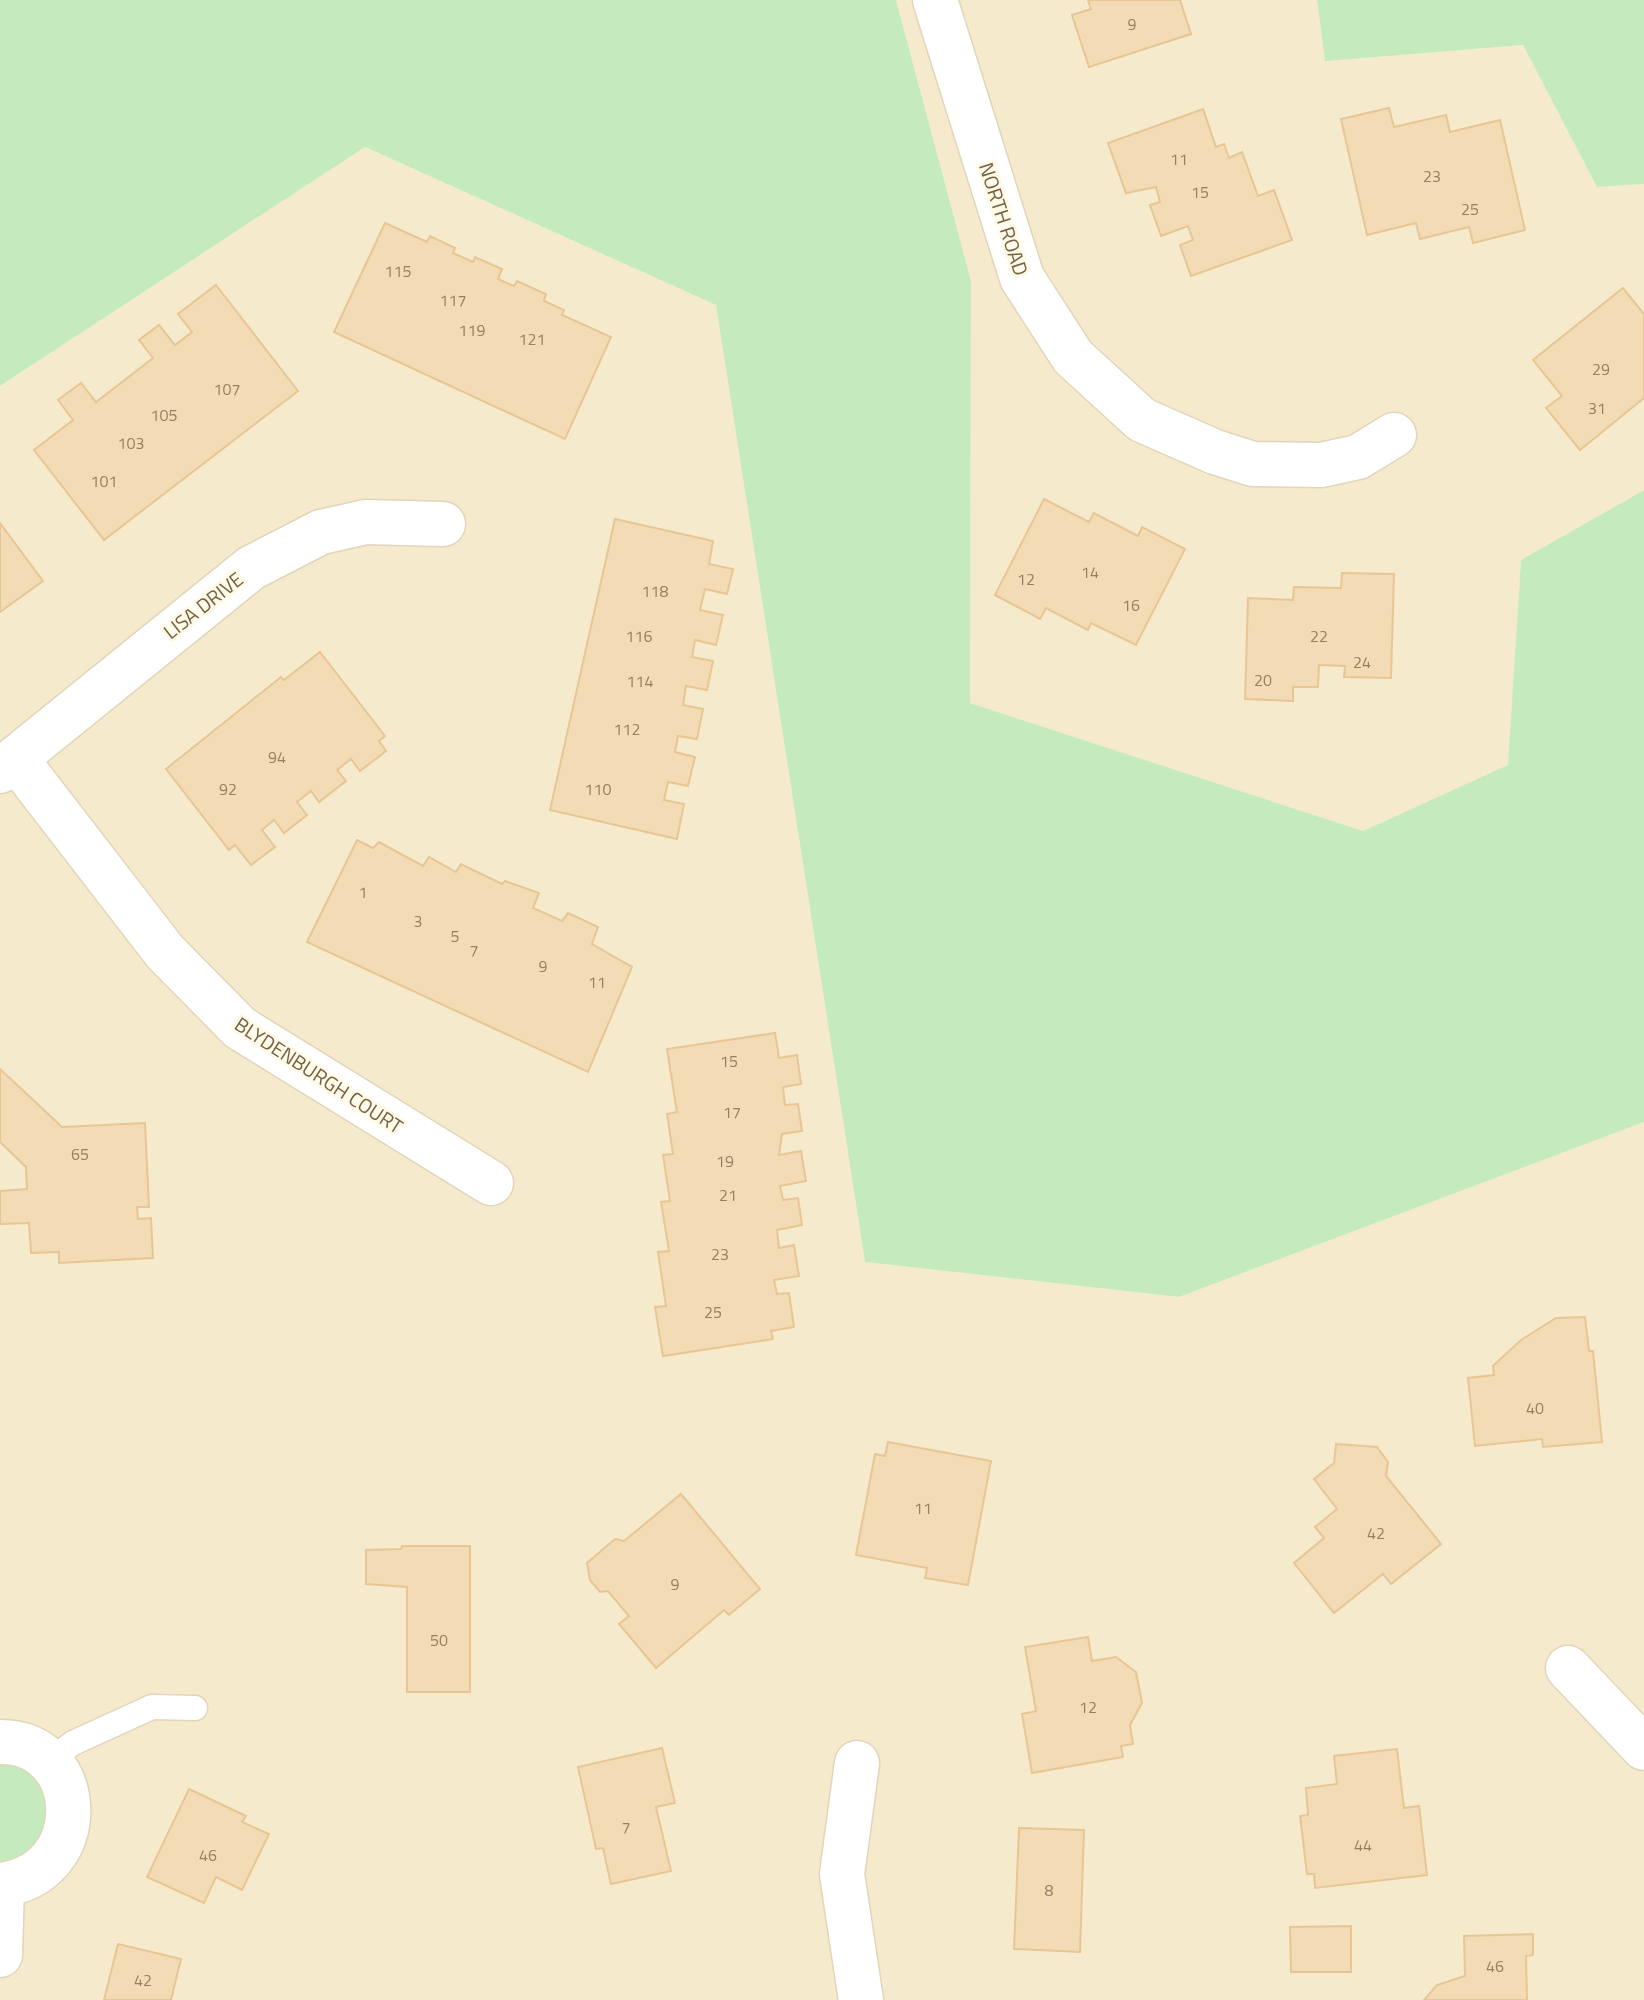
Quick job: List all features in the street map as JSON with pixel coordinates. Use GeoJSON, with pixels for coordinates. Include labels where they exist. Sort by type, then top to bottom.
{"type":"FeatureCollection","features":[{"type":"Feature","properties":{"kind":"street","name":"NORTH ROAD"},"geometry":{"type":"LineString","coordinates":[[935,0],[1022,278],[1073,357],[1142,420],[1215,452],[1253,464],[1321,465],[1358,457],[1394,435]]}},
{"type":"Feature","properties":{"kind":"street","name":"LISA DRIVE"},"geometry":{"type":"LineString","coordinates":[[8,765],[251,568],[321,532],[366,522],[443,524]]}},
{"type":"Feature","properties":{"kind":"street","name":"BLYDENBURGH COURT"},"geometry":{"type":"LineString","coordinates":[[8,765],[165,952],[240,1028],[491,1183]]}},
{"type":"Feature","properties":{"kind":"street"},"geometry":{"type":"LineString","coordinates":[[1568,1668],[1644,1748]]}},
{"type":"Feature","properties":{"kind":"street"},"geometry":{"type":"LineString","coordinates":[[0,1742],[30,1749],[48,1762],[62,1781],[70,1803],[69,1827],[61,1849],[45,1867],[25,1880],[1,1885],[0,1955]]}},
{"type":"Feature","properties":{"kind":"street"},"geometry":{"type":"LineString","coordinates":[[857,1763],[842,1874],[861,2000]]}},
{"type":"Feature","properties":{"kind":"lane"},"geometry":{"type":"LineString","coordinates":[[48,1762],[113,1722],[152,1707],[195,1708]]}},
{"type":"Feature","properties":{"kind":"shaded area"},"geometry":{"type":"Polygon","coordinates":[[[896,0],[1317,0],[1325,60],[1523,45],[1597,187],[1644,184],[1644,490],[1521,560],[1509,765],[1363,831],[970,703],[971,281],[896,0]]]}},
{"type":"Feature","properties":{"kind":"shaded area"},"geometry":{"type":"Polygon","coordinates":[[[365,147],[716,305],[865,1262],[1179,1297],[1644,1122],[1644,2000],[0,2000],[0,386],[365,147]]]}},
{"type":"Feature","properties":{"kind":"green space"},"geometry":{"type":"Polygon","coordinates":[[[0,0],[896,0],[971,281],[970,703],[1363,831],[1508,765],[1521,560],[1644,490],[1644,1122],[1179,1297],[865,1262],[716,305],[365,147],[0,386],[0,0]]]}},
{"type":"Feature","properties":{"kind":"green space"},"geometry":{"type":"Polygon","coordinates":[[[1317,0],[1644,0],[1644,184],[1597,187],[1523,45],[1325,61],[1317,0]]]}},
{"type":"Feature","properties":{"kind":"green space"},"geometry":{"type":"Polygon","coordinates":[[[0,1761],[19,1767],[32,1776],[51,1807],[35,1853],[0,1867],[0,1761]]]}},
{"type":"Feature","properties":{"kind":"building"},"geometry":{"type":"Polygon","coordinates":[[[1088,0],[1180,0],[1191,34],[1089,67],[1072,15],[1091,9],[1088,0]]]}},
{"type":"Feature","properties":{"kind":"building"},"geometry":{"type":"Polygon","coordinates":[[[1389,108],[1394,127],[1446,115],[1450,132],[1500,120],[1525,230],[1473,243],[1469,227],[1420,239],[1416,223],[1367,235],[1341,119],[1389,108]]]}},
{"type":"Feature","properties":{"kind":"building"},"geometry":{"type":"Polygon","coordinates":[[[1203,109],[1216,147],[1224,144],[1229,158],[1242,152],[1258,196],[1274,190],[1292,240],[1191,276],[1180,245],[1193,240],[1188,226],[1161,236],[1150,205],[1160,202],[1156,187],[1126,193],[1108,143],[1203,109]]]}},
{"type":"Feature","properties":{"kind":"building"},"geometry":{"type":"Polygon","coordinates":[[[385,223],[427,242],[430,236],[455,248],[453,253],[473,262],[475,257],[502,269],[498,279],[514,286],[517,281],[546,294],[544,301],[564,310],[562,315],[611,337],[565,439],[334,332],[385,223]]]}},
{"type":"Feature","properties":{"kind":"building"},"geometry":{"type":"Polygon","coordinates":[[[216,285],[298,391],[104,540],[34,450],[73,420],[58,400],[81,383],[96,402],[153,358],[139,340],[159,325],[175,345],[192,332],[178,314],[216,285]]]}},
{"type":"Feature","properties":{"kind":"building"},"geometry":{"type":"Polygon","coordinates":[[[1623,288],[1644,314],[1644,398],[1580,450],[1546,408],[1562,396],[1533,360],[1623,288]]]}},
{"type":"Feature","properties":{"kind":"building"},"geometry":{"type":"Polygon","coordinates":[[[1044,499],[1089,522],[1094,513],[1138,536],[1142,527],[1185,549],[1136,645],[1091,623],[1088,630],[1046,608],[1040,619],[995,595],[1044,499]]]}},
{"type":"Feature","properties":{"kind":"building"},"geometry":{"type":"Polygon","coordinates":[[[615,519],[713,541],[709,564],[733,569],[727,594],[705,589],[700,610],[723,615],[716,645],[695,640],[692,657],[713,661],[707,690],[686,686],[683,705],[703,709],[697,739],[678,736],[675,752],[695,757],[688,786],[668,782],[664,800],[684,804],[677,839],[550,810],[615,519]]]}},
{"type":"Feature","properties":{"kind":"building"},"geometry":{"type":"Polygon","coordinates":[[[0,523],[43,581],[0,612],[0,523]]]}},
{"type":"Feature","properties":{"kind":"building"},"geometry":{"type":"Polygon","coordinates":[[[1342,573],[1394,574],[1391,678],[1344,677],[1345,666],[1319,665],[1318,687],[1293,687],[1293,701],[1245,699],[1248,598],[1293,600],[1294,587],[1341,588],[1342,573]]]}},
{"type":"Feature","properties":{"kind":"building"},"geometry":{"type":"Polygon","coordinates":[[[320,652],[385,736],[379,741],[386,751],[360,771],[351,759],[337,770],[346,781],[319,802],[311,791],[297,802],[307,815],[284,833],[274,820],[262,830],[275,847],[251,865],[235,845],[229,850],[166,769],[281,677],[284,680],[320,652]]]}},
{"type":"Feature","properties":{"kind":"building"},"geometry":{"type":"Polygon","coordinates":[[[357,840],[373,848],[379,842],[423,866],[429,857],[456,872],[461,864],[502,884],[505,881],[539,893],[533,908],[562,921],[568,913],[598,927],[592,944],[632,967],[588,1072],[307,942],[357,840]]]}},
{"type":"Feature","properties":{"kind":"building"},"geometry":{"type":"Polygon","coordinates":[[[775,1033],[779,1058],[797,1055],[801,1084],[783,1087],[785,1105],[798,1104],[802,1131],[782,1134],[779,1155],[801,1151],[806,1181],[780,1186],[783,1200],[798,1198],[802,1225],[777,1230],[779,1248],[794,1245],[799,1276],[774,1280],[777,1294],[789,1293],[794,1327],[771,1331],[773,1339],[663,1356],[655,1307],[666,1306],[658,1252],[669,1251],[661,1202],[670,1201],[663,1155],[673,1154],[667,1114],[677,1112],[667,1049],[775,1033]]]}},
{"type":"Feature","properties":{"kind":"building"},"geometry":{"type":"Polygon","coordinates":[[[0,1069],[62,1127],[145,1123],[149,1207],[137,1207],[138,1219],[151,1218],[153,1258],[59,1263],[59,1252],[31,1253],[29,1223],[0,1224],[0,1191],[27,1189],[26,1167],[0,1142],[0,1069]]]}},
{"type":"Feature","properties":{"kind":"building"},"geometry":{"type":"Polygon","coordinates":[[[1585,1317],[1589,1351],[1593,1351],[1602,1442],[1543,1447],[1542,1439],[1475,1446],[1468,1378],[1494,1375],[1493,1366],[1521,1340],[1556,1318],[1585,1317]]]}},
{"type":"Feature","properties":{"kind":"building"},"geometry":{"type":"Polygon","coordinates":[[[888,1442],[991,1461],[968,1585],[925,1578],[927,1568],[856,1555],[875,1454],[885,1456],[888,1442]]]}},
{"type":"Feature","properties":{"kind":"building"},"geometry":{"type":"Polygon","coordinates":[[[1336,1444],[1377,1447],[1388,1462],[1386,1476],[1441,1544],[1391,1584],[1383,1574],[1334,1613],[1294,1563],[1324,1538],[1315,1527],[1337,1509],[1314,1479],[1334,1463],[1336,1444]]]}},
{"type":"Feature","properties":{"kind":"building"},"geometry":{"type":"Polygon","coordinates":[[[681,1494],[760,1589],[729,1615],[724,1610],[656,1668],[619,1624],[629,1616],[608,1591],[600,1592],[590,1580],[587,1563],[615,1539],[624,1541],[681,1494]]]}},
{"type":"Feature","properties":{"kind":"building"},"geometry":{"type":"Polygon","coordinates":[[[402,1546],[470,1546],[470,1692],[407,1692],[407,1587],[366,1584],[366,1550],[401,1549],[402,1546]]]}},
{"type":"Feature","properties":{"kind":"building"},"geometry":{"type":"Polygon","coordinates":[[[1088,1637],[1092,1661],[1116,1657],[1136,1672],[1142,1703],[1130,1725],[1133,1744],[1121,1746],[1123,1757],[1032,1773],[1022,1714],[1036,1711],[1025,1647],[1088,1637]]]}},
{"type":"Feature","properties":{"kind":"building"},"geometry":{"type":"Polygon","coordinates":[[[662,1748],[675,1803],[656,1807],[671,1871],[611,1884],[603,1848],[596,1849],[578,1767],[662,1748]]]}},
{"type":"Feature","properties":{"kind":"building"},"geometry":{"type":"Polygon","coordinates":[[[1397,1749],[1404,1808],[1419,1806],[1427,1875],[1315,1888],[1314,1874],[1307,1874],[1300,1816],[1308,1815],[1306,1788],[1337,1784],[1334,1756],[1397,1749]]]}},
{"type":"Feature","properties":{"kind":"building"},"geometry":{"type":"Polygon","coordinates":[[[189,1789],[246,1816],[242,1822],[269,1834],[242,1890],[216,1877],[204,1903],[147,1877],[189,1789]]]}},
{"type":"Feature","properties":{"kind":"building"},"geometry":{"type":"Polygon","coordinates":[[[1019,1828],[1084,1830],[1080,1952],[1014,1949],[1019,1828]]]}},
{"type":"Feature","properties":{"kind":"building"},"geometry":{"type":"Polygon","coordinates":[[[1351,1926],[1351,1972],[1291,1972],[1290,1927],[1351,1926]]]}},
{"type":"Feature","properties":{"kind":"building"},"geometry":{"type":"Polygon","coordinates":[[[1533,1934],[1533,1955],[1526,1956],[1527,2000],[1424,2000],[1437,1985],[1465,1976],[1464,1936],[1533,1934]]]}},
{"type":"Feature","properties":{"kind":"building"},"geometry":{"type":"Polygon","coordinates":[[[118,1944],[181,1959],[171,2000],[104,2000],[118,1944]]]}}]}
